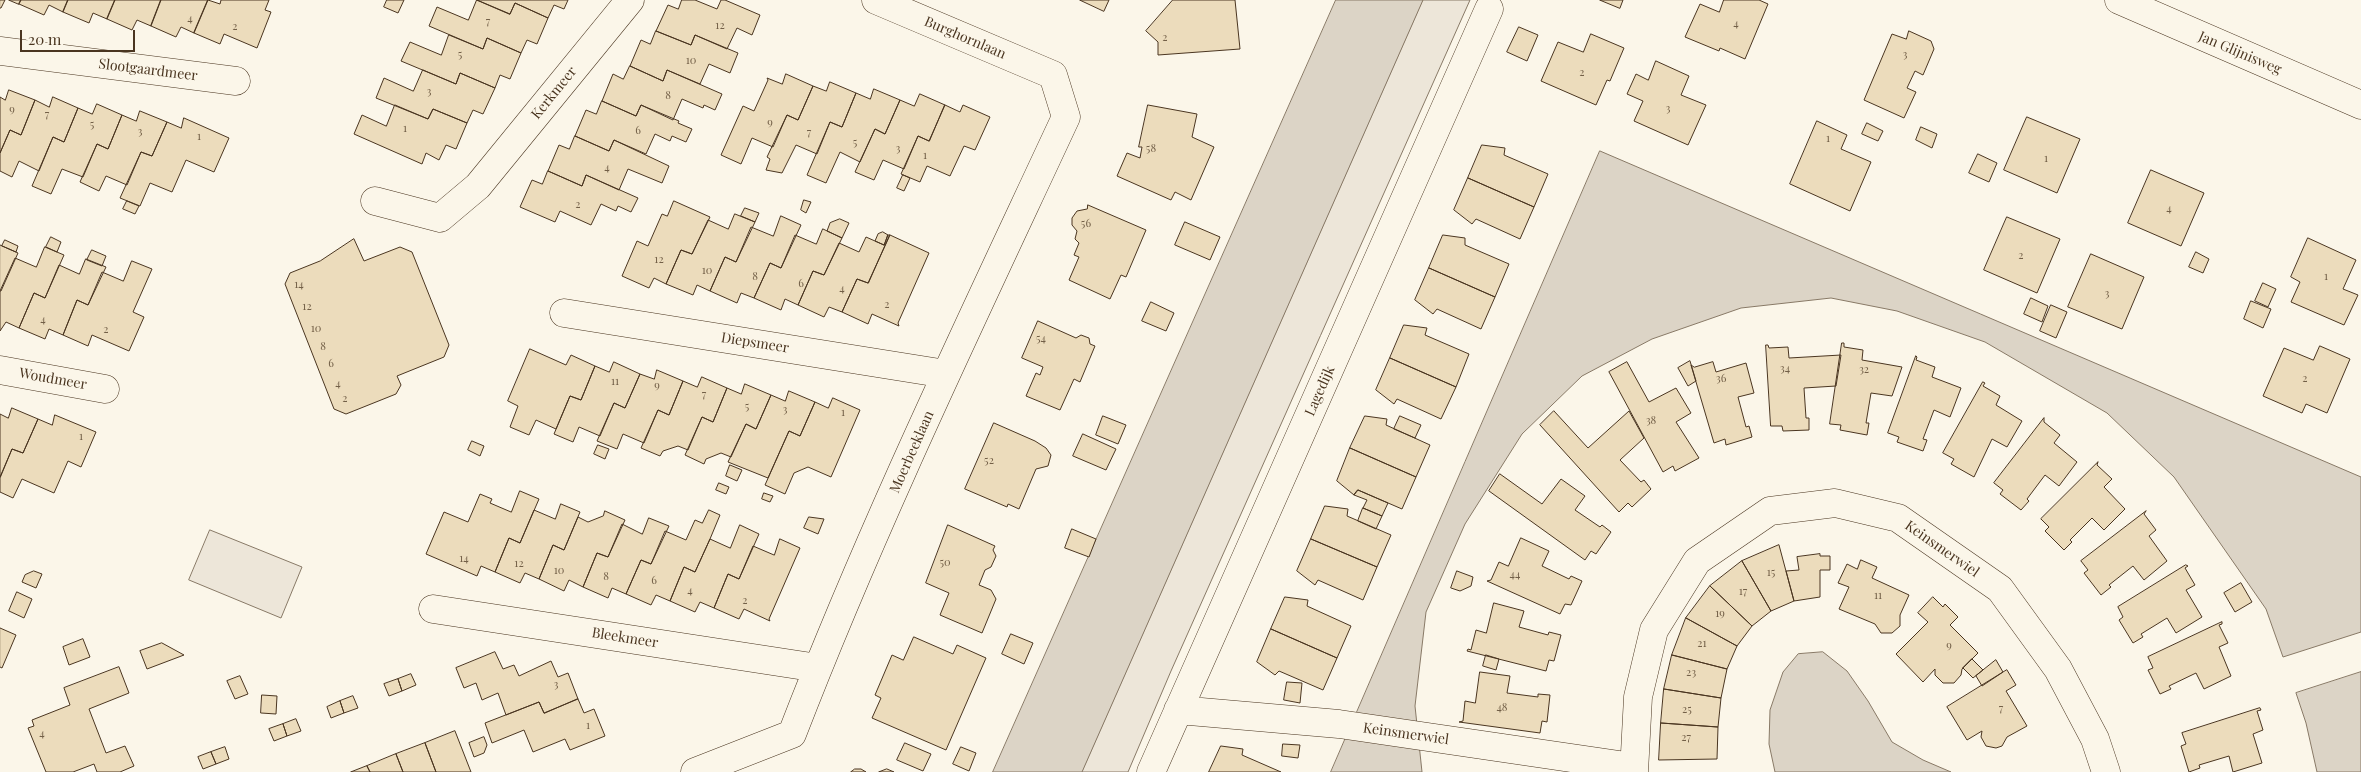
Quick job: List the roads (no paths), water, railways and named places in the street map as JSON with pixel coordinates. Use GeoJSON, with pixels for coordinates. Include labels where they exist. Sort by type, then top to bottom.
{"type":"FeatureCollection","features":[{"type":"Feature","properties":{"kind":"street","name":"Kerkmeer"},"geometry":{"type":"LineString","coordinates":[[375,201],[440,218],[478,186],[630,0]]}},
{"type":"Feature","properties":{"kind":"street","name":"Burghornlaan"},"geometry":{"type":"LineString","coordinates":[[876,0],[1053,76]]}},
{"type":"Feature","properties":{"kind":"street","name":"Jan Glijnisweg"},"geometry":{"type":"LineString","coordinates":[[2119,0],[2361,105]]}},
{"type":"Feature","properties":{"kind":"street","name":"Lagedijk"},"geometry":{"type":"LineString","coordinates":[[1151,772],[1489,9]]}},
{"type":"Feature","properties":{"kind":"street","name":"Slootgaardmeer"},"geometry":{"type":"LineString","coordinates":[[0,51],[236,81]]}},
{"type":"Feature","properties":{"kind":"street","name":"Moerbeeklaan"},"geometry":{"type":"LineString","coordinates":[[695,772],[792,734],[818,668],[946,374],[1066,117],[1053,76]]}},
{"type":"Feature","properties":{"kind":"street","name":"Diepsmeer"},"geometry":{"type":"LineString","coordinates":[[564,313],[946,374]]}},
{"type":"Feature","properties":{"kind":"street","name":"Woudmeer"},"geometry":{"type":"LineString","coordinates":[[0,370],[105,389]]}},
{"type":"Feature","properties":{"kind":"street","name":"Keinsmerwiel"},"geometry":{"type":"LineString","coordinates":[[1178,710],[1339,724],[1634,770],[1638,697],[1654,630],[1697,561],[1770,511],[1835,503],[1898,518],[2000,589],[2058,669],[2095,739],[2106,772]]}},
{"type":"Feature","properties":{"kind":"street","name":"Bleekmeer"},"geometry":{"type":"LineString","coordinates":[[433,609],[818,668]]}}]}
